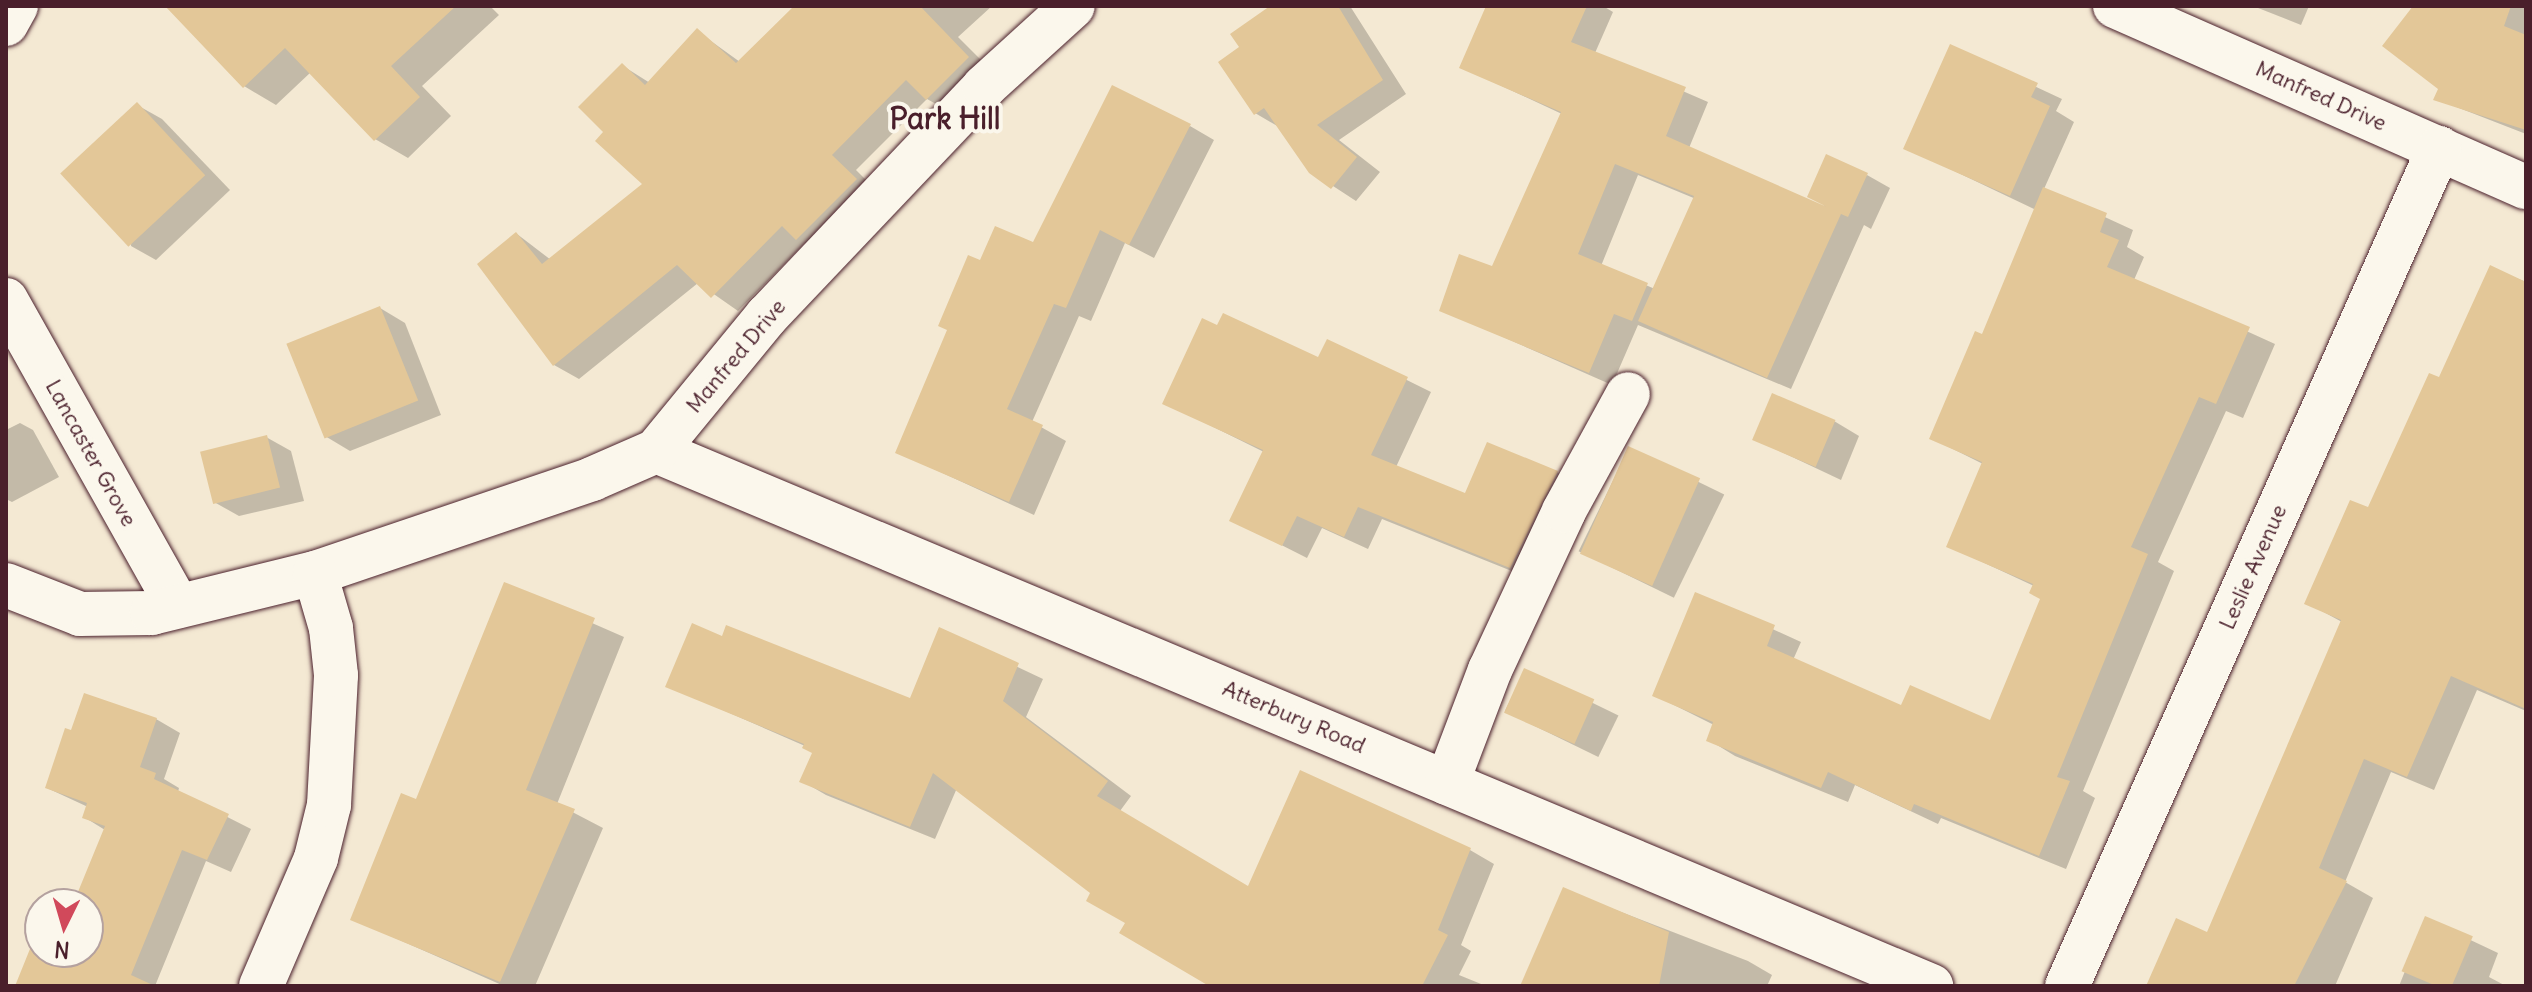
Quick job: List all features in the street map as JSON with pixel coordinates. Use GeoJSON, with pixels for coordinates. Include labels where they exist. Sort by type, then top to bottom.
{"type":"FeatureCollection","features":[{"type":"Feature","properties":{"kind":"street"},"geometry":{"type":"LineString","coordinates":[[6,24],[16,6]]}},
{"type":"Feature","properties":{"kind":"street","name":"Manfred Drive"},"geometry":{"type":"LineString","coordinates":[[6,585],[80,614],[123,617],[178,606],[315,573],[592,479],[656,451],[767,316],[984,87],[1073,6]]}},
{"type":"Feature","properties":{"kind":"street","name":"Manfred Drive"},"geometry":{"type":"LineString","coordinates":[[2115,6],[2526,187]]}},
{"type":"Feature","properties":{"kind":"street","name":"Leslie Avenue"},"geometry":{"type":"LineString","coordinates":[[2067,986],[2439,148]]}},
{"type":"Feature","properties":{"kind":"street","name":"Lancaster Grove"},"geometry":{"type":"LineString","coordinates":[[6,300],[178,606]]}},
{"type":"Feature","properties":{"kind":"street"},"geometry":{"type":"LineString","coordinates":[[1447,783],[1497,656],[1564,511],[1628,394]]}},
{"type":"Feature","properties":{"kind":"street","name":"Atterbury Road"},"geometry":{"type":"LineString","coordinates":[[656,451],[1931,986]]}},
{"type":"Feature","properties":{"kind":"street"},"geometry":{"type":"LineString","coordinates":[[261,986],[316,858],[329,805],[336,675],[331,628],[315,573]]}},
{"type":"Feature","properties":{"kind":"building"},"geometry":{"type":"Polygon","coordinates":[[[165,6],[456,6],[391,66],[420,97],[374,141],[285,48],[243,88],[165,6]]]}},
{"type":"Feature","properties":{"kind":"building"},"geometry":{"type":"Polygon","coordinates":[[[794,6],[920,6],[969,57],[926,100],[906,80],[832,155],[857,179],[796,240],[782,226],[711,298],[677,265],[553,366],[477,264],[516,232],[542,264],[642,184],[595,141],[603,132],[578,107],[622,63],[645,85],[697,28],[736,63],[794,6]]]}},
{"type":"Feature","properties":{"kind":"building"},"geometry":{"type":"Polygon","coordinates":[[[1270,6],[1338,6],[1383,80],[1317,125],[1357,157],[1331,189],[1309,173],[1264,108],[1254,115],[1218,62],[1239,47],[1230,34],[1270,6]]]}},
{"type":"Feature","properties":{"kind":"building"},"geometry":{"type":"Polygon","coordinates":[[[1486,6],[1587,6],[1571,42],[1686,87],[1666,136],[1827,207],[1807,197],[1826,154],[1868,173],[1848,217],[1841,214],[1767,378],[1638,321],[1694,196],[1615,164],[1578,254],[1648,283],[1632,321],[1614,314],[1589,373],[1439,311],[1459,254],[1492,266],[1561,112],[1459,68],[1486,6]]]}},
{"type":"Feature","properties":{"kind":"building"},"geometry":{"type":"Polygon","coordinates":[[[2413,6],[2511,6],[2504,26],[2526,35],[2526,130],[2433,100],[2438,89],[2382,46],[2413,6]]]}},
{"type":"Feature","properties":{"kind":"building"},"geometry":{"type":"Polygon","coordinates":[[[1950,44],[2038,83],[2031,97],[2050,106],[2010,196],[1903,149],[1950,44]]]}},
{"type":"Feature","properties":{"kind":"building"},"geometry":{"type":"Polygon","coordinates":[[[1112,85],[1191,124],[1129,245],[1100,230],[1066,308],[1054,304],[1007,409],[1043,425],[1009,502],[895,453],[947,330],[938,326],[968,255],[980,260],[995,226],[1033,242],[1112,85]]]}},
{"type":"Feature","properties":{"kind":"building"},"geometry":{"type":"Polygon","coordinates":[[[137,102],[205,175],[128,247],[60,174],[137,102]]]}},
{"type":"Feature","properties":{"kind":"building"},"geometry":{"type":"Polygon","coordinates":[[[2043,187],[2107,213],[2100,232],[2119,240],[2107,267],[2250,327],[2216,404],[2199,397],[2131,547],[2148,554],[2057,777],[2070,781],[2039,856],[1914,804],[1911,811],[1828,772],[1821,788],[1706,741],[1713,722],[1652,696],[1695,592],[1775,625],[1767,646],[1901,705],[1910,685],[1990,720],[2040,599],[2029,593],[2033,584],[1946,547],[1982,462],[1929,439],[1975,331],[1982,334],[2043,187]]]}},
{"type":"Feature","properties":{"kind":"building"},"geometry":{"type":"Polygon","coordinates":[[[2490,265],[2526,282],[2526,709],[2451,676],[2407,777],[2364,759],[2319,868],[2347,881],[2294,986],[2146,986],[2176,918],[2207,932],[2341,620],[2304,604],[2350,500],[2368,507],[2429,373],[2439,377],[2490,265]]]}},
{"type":"Feature","properties":{"kind":"building"},"geometry":{"type":"Polygon","coordinates":[[[380,306],[418,401],[325,438],[286,344],[380,306]]]}},
{"type":"Feature","properties":{"kind":"building"},"geometry":{"type":"Polygon","coordinates":[[[1223,313],[1318,357],[1327,339],[1408,377],[1371,455],[1465,493],[1487,442],[1558,471],[1510,568],[1358,507],[1344,537],[1297,516],[1282,546],[1229,521],[1263,450],[1162,404],[1202,318],[1217,325],[1223,313]]]}},
{"type":"Feature","properties":{"kind":"building"},"geometry":{"type":"Polygon","coordinates":[[[1772,393],[1836,420],[1816,467],[1752,440],[1772,393]]]}},
{"type":"Feature","properties":{"kind":"building"},"geometry":{"type":"Polygon","coordinates":[[[267,435],[280,487],[213,504],[200,452],[267,435]]]}},
{"type":"Feature","properties":{"kind":"building"},"geometry":{"type":"Polygon","coordinates":[[[1628,446],[1700,478],[1652,586],[1580,554],[1628,446]]]}},
{"type":"Feature","properties":{"kind":"building"},"geometry":{"type":"Polygon","coordinates":[[[504,582],[595,618],[526,790],[575,809],[500,982],[350,920],[401,793],[416,799],[504,582]]]}},
{"type":"Feature","properties":{"kind":"building"},"geometry":{"type":"Polygon","coordinates":[[[692,623],[722,636],[726,625],[910,698],[939,627],[1019,663],[1003,701],[1108,781],[1097,796],[1248,886],[1300,770],[1471,848],[1438,930],[1448,935],[1422,986],[1209,986],[1119,933],[1125,923],[1086,901],[1090,893],[933,773],[910,827],[799,782],[812,753],[802,748],[804,744],[665,687],[692,623]]]}},
{"type":"Feature","properties":{"kind":"building"},"geometry":{"type":"Polygon","coordinates":[[[1524,668],[1594,699],[1574,744],[1504,713],[1524,668]]]}},
{"type":"Feature","properties":{"kind":"building"},"geometry":{"type":"Polygon","coordinates":[[[84,693],[157,718],[140,767],[156,773],[154,779],[229,814],[207,860],[182,850],[131,975],[155,986],[15,986],[24,964],[24,968],[104,968],[104,888],[80,888],[105,826],[82,818],[87,803],[45,788],[65,728],[71,730],[84,693]]]}},
{"type":"Feature","properties":{"kind":"building"},"geometry":{"type":"Polygon","coordinates":[[[1563,887],[1669,932],[1659,986],[1520,986],[1563,887]]]}},
{"type":"Feature","properties":{"kind":"building"},"geometry":{"type":"Polygon","coordinates":[[[2425,916],[2473,936],[2452,986],[2436,986],[2402,971],[2425,916]]]}},
{"type":"Feature","properties":{"kind":"district","name":"Park Hill"},"geometry":{"type":"Point","coordinates":[945,118]}}]}
